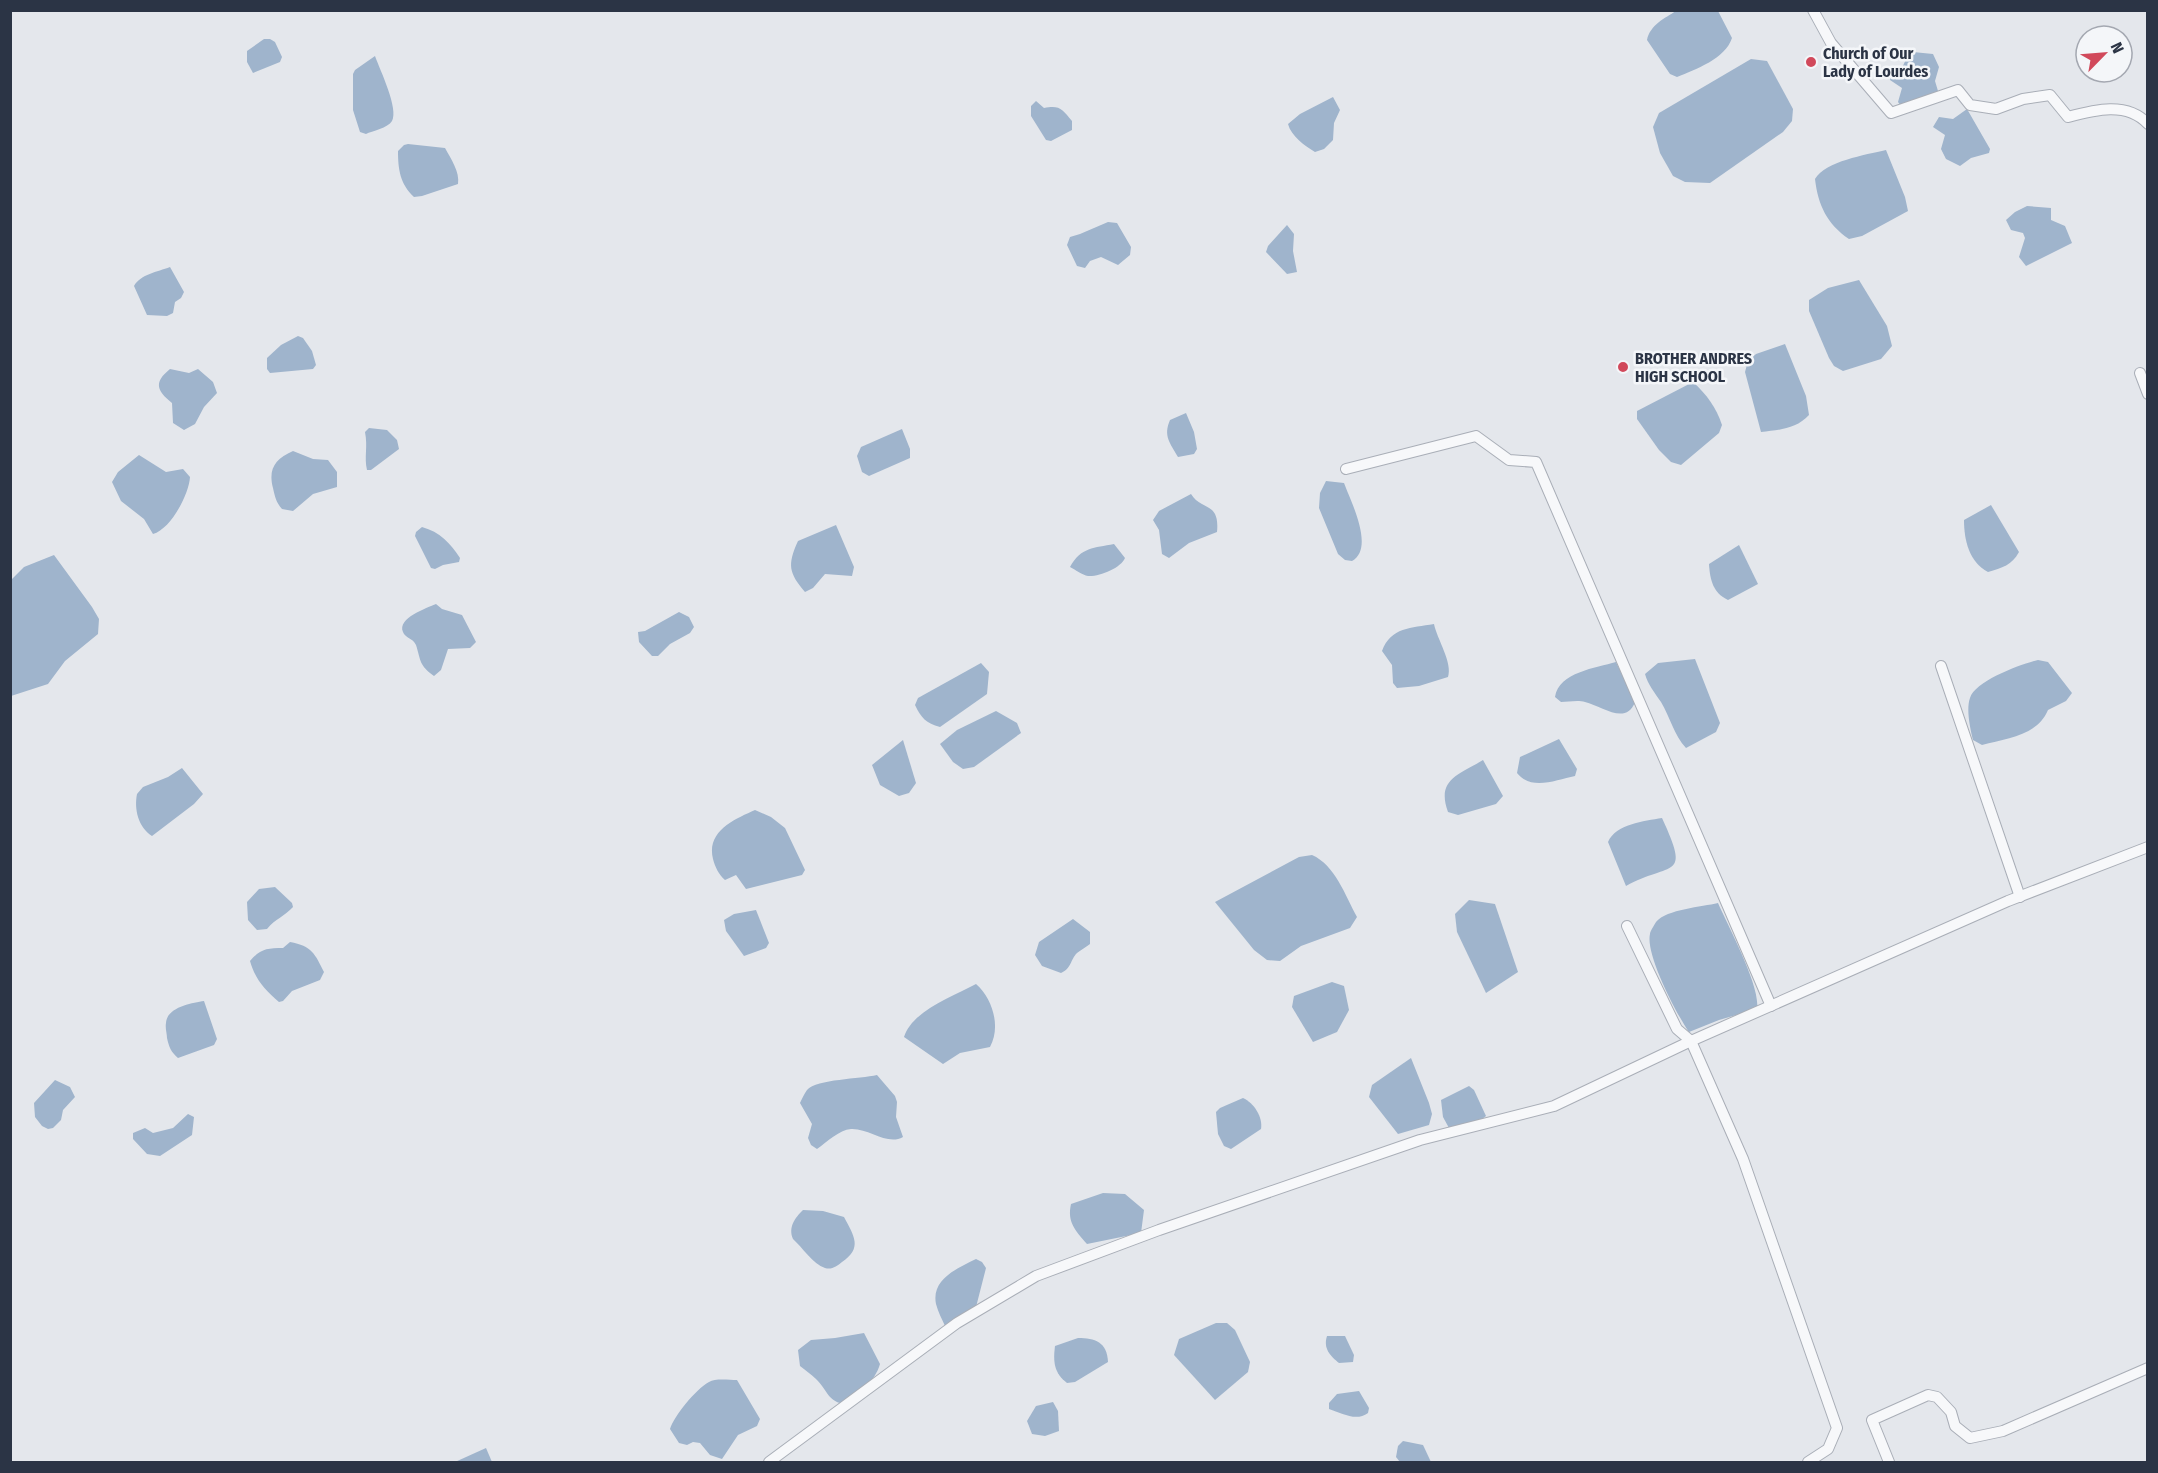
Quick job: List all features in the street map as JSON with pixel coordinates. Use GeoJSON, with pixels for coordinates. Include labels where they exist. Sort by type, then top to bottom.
{"type":"FeatureCollection","features":[{"type":"Feature","properties":{"kind":"street"},"geometry":{"type":"LineString","coordinates":[[1813,10],[1831,43],[1891,113],[1958,90],[1970,105],[1996,109],[2023,99],[2050,95],[2068,117],[2094,110],[2120,109],[2141,117],[2148,124]]}},
{"type":"Feature","properties":{"kind":"street"},"geometry":{"type":"LineString","coordinates":[[2140,372],[2148,394]]}},
{"type":"Feature","properties":{"kind":"street"},"geometry":{"type":"LineString","coordinates":[[1346,469],[1476,436],[1509,460],[1536,462],[1771,1006]]}},
{"type":"Feature","properties":{"kind":"street"},"geometry":{"type":"LineString","coordinates":[[1941,666],[2020,897]]}},
{"type":"Feature","properties":{"kind":"street"},"geometry":{"type":"LineString","coordinates":[[769,1462],[957,1323],[1036,1276],[1159,1230],[1420,1140],[1554,1106],[1691,1041],[2020,897],[2148,848]]}},
{"type":"Feature","properties":{"kind":"street"},"geometry":{"type":"LineString","coordinates":[[1627,926],[1677,1029],[1691,1041],[1743,1159],[1837,1428],[1828,1449],[1808,1462]]}},
{"type":"Feature","properties":{"kind":"street"},"geometry":{"type":"LineString","coordinates":[[1889,1462],[1872,1420],[1928,1395],[1937,1397],[1951,1412],[1955,1426],[1970,1438],[2002,1431],[2148,1368]]}},
{"type":"Feature","properties":{"kind":"water"},"geometry":{"type":"Polygon","coordinates":[[[1676,11],[1718,11],[1732,38],[1717,57],[1677,77],[1670,74],[1647,40],[1655,26],[1676,11]]]}},
{"type":"Feature","properties":{"kind":"water"},"geometry":{"type":"Polygon","coordinates":[[[264,39],[275,42],[282,57],[280,62],[253,73],[247,62],[247,51],[264,39]]]}},
{"type":"Feature","properties":{"kind":"water"},"geometry":{"type":"Polygon","coordinates":[[[1913,52],[1933,54],[1939,67],[1935,81],[1938,91],[1936,95],[1904,110],[1898,102],[1902,88],[1890,80],[1891,75],[1902,68],[1907,57],[1913,52]]]}},
{"type":"Feature","properties":{"kind":"water"},"geometry":{"type":"Polygon","coordinates":[[[375,56],[391,99],[393,115],[392,121],[387,126],[366,134],[360,132],[353,110],[353,74],[355,70],[375,56]]]}},
{"type":"Feature","properties":{"kind":"water"},"geometry":{"type":"Polygon","coordinates":[[[1751,59],[1767,61],[1793,109],[1792,121],[1783,132],[1710,183],[1685,182],[1673,176],[1660,153],[1653,127],[1659,113],[1751,59]]]}},
{"type":"Feature","properties":{"kind":"water"},"geometry":{"type":"Polygon","coordinates":[[[1333,97],[1340,110],[1334,123],[1333,140],[1324,149],[1315,152],[1295,137],[1288,124],[1300,114],[1333,97]]]}},
{"type":"Feature","properties":{"kind":"water"},"geometry":{"type":"Polygon","coordinates":[[[1036,101],[1044,108],[1054,107],[1063,111],[1072,121],[1072,130],[1051,141],[1046,140],[1031,116],[1031,106],[1036,101]]]}},
{"type":"Feature","properties":{"kind":"water"},"geometry":{"type":"Polygon","coordinates":[[[1967,109],[1990,149],[1989,153],[1971,158],[1960,166],[1946,159],[1941,149],[1945,135],[1933,127],[1939,117],[1953,119],[1967,109]]]}},
{"type":"Feature","properties":{"kind":"water"},"geometry":{"type":"Polygon","coordinates":[[[408,144],[445,148],[456,170],[458,184],[414,197],[403,181],[399,164],[398,151],[408,144]]]}},
{"type":"Feature","properties":{"kind":"water"},"geometry":{"type":"Polygon","coordinates":[[[1886,150],[1905,197],[1908,211],[1862,236],[1849,239],[1835,227],[1825,213],[1818,197],[1815,179],[1820,173],[1837,163],[1886,150]]]}},
{"type":"Feature","properties":{"kind":"water"},"geometry":{"type":"Polygon","coordinates":[[[2027,206],[2051,208],[2051,220],[2065,226],[2072,243],[2026,266],[2019,257],[2025,238],[2023,233],[2011,230],[2006,220],[2027,206]]]}},
{"type":"Feature","properties":{"kind":"water"},"geometry":{"type":"Polygon","coordinates":[[[1108,222],[1117,223],[1131,247],[1130,255],[1118,265],[1101,257],[1090,261],[1085,268],[1077,266],[1067,245],[1070,237],[1108,222]]]}},
{"type":"Feature","properties":{"kind":"water"},"geometry":{"type":"Polygon","coordinates":[[[1287,225],[1294,234],[1293,251],[1297,272],[1287,274],[1266,252],[1268,246],[1287,225]]]}},
{"type":"Feature","properties":{"kind":"water"},"geometry":{"type":"Polygon","coordinates":[[[170,267],[184,292],[175,302],[173,313],[167,316],[147,315],[134,286],[145,276],[170,267]]]}},
{"type":"Feature","properties":{"kind":"water"},"geometry":{"type":"Polygon","coordinates":[[[1859,280],[1887,326],[1892,346],[1881,359],[1843,371],[1834,366],[1829,358],[1809,311],[1809,300],[1828,288],[1859,280]]]}},
{"type":"Feature","properties":{"kind":"water"},"geometry":{"type":"Polygon","coordinates":[[[298,336],[303,338],[312,351],[316,365],[313,369],[270,373],[267,369],[267,358],[281,345],[298,336]]]}},
{"type":"Feature","properties":{"kind":"water"},"geometry":{"type":"Polygon","coordinates":[[[1785,344],[1806,396],[1809,415],[1793,426],[1761,432],[1745,372],[1748,361],[1756,354],[1785,344]]]}},
{"type":"Feature","properties":{"kind":"water"},"geometry":{"type":"Polygon","coordinates":[[[170,369],[189,373],[198,369],[213,382],[217,393],[204,407],[195,424],[184,430],[173,423],[172,403],[159,386],[161,378],[170,369]]]}},
{"type":"Feature","properties":{"kind":"water"},"geometry":{"type":"Polygon","coordinates":[[[1693,382],[1711,402],[1722,425],[1719,433],[1681,465],[1671,462],[1659,450],[1637,419],[1637,411],[1693,382]]]}},
{"type":"Feature","properties":{"kind":"water"},"geometry":{"type":"Polygon","coordinates":[[[1186,413],[1194,432],[1197,449],[1194,454],[1178,457],[1168,439],[1167,431],[1170,420],[1186,413]]]}},
{"type":"Feature","properties":{"kind":"water"},"geometry":{"type":"Polygon","coordinates":[[[369,428],[387,430],[397,440],[399,449],[371,470],[367,470],[365,432],[369,428]]]}},
{"type":"Feature","properties":{"kind":"water"},"geometry":{"type":"Polygon","coordinates":[[[902,429],[910,449],[910,458],[869,476],[862,472],[857,456],[861,447],[902,429]]]}},
{"type":"Feature","properties":{"kind":"water"},"geometry":{"type":"Polygon","coordinates":[[[293,451],[313,459],[328,460],[337,472],[337,487],[313,494],[293,511],[282,509],[278,504],[271,475],[277,461],[293,451]]]}},
{"type":"Feature","properties":{"kind":"water"},"geometry":{"type":"Polygon","coordinates":[[[139,455],[166,472],[183,469],[190,477],[178,510],[160,531],[153,534],[144,519],[121,501],[112,482],[118,472],[139,455]]]}},
{"type":"Feature","properties":{"kind":"water"},"geometry":{"type":"Polygon","coordinates":[[[1326,481],[1344,483],[1356,513],[1361,546],[1359,555],[1352,561],[1345,560],[1338,554],[1319,508],[1320,493],[1326,481]]]}},
{"type":"Feature","properties":{"kind":"water"},"geometry":{"type":"Polygon","coordinates":[[[1191,494],[1216,515],[1217,532],[1189,543],[1169,558],[1162,554],[1159,530],[1153,520],[1159,511],[1191,494]]]}},
{"type":"Feature","properties":{"kind":"water"},"geometry":{"type":"Polygon","coordinates":[[[1991,505],[2019,552],[2006,565],[1988,572],[1976,562],[1969,550],[1964,520],[1991,505]]]}},
{"type":"Feature","properties":{"kind":"water"},"geometry":{"type":"Polygon","coordinates":[[[836,525],[854,567],[852,576],[825,574],[813,588],[805,592],[791,568],[792,556],[798,541],[836,525]]]}},
{"type":"Feature","properties":{"kind":"water"},"geometry":{"type":"Polygon","coordinates":[[[422,527],[444,539],[460,558],[459,562],[435,569],[431,568],[415,536],[422,527]]]}},
{"type":"Feature","properties":{"kind":"water"},"geometry":{"type":"Polygon","coordinates":[[[1114,544],[1125,558],[1123,562],[1109,571],[1088,576],[1070,567],[1083,552],[1114,544]]]}},
{"type":"Feature","properties":{"kind":"water"},"geometry":{"type":"Polygon","coordinates":[[[1739,545],[1758,584],[1728,600],[1719,594],[1713,585],[1709,564],[1739,545]]]}},
{"type":"Feature","properties":{"kind":"water"},"geometry":{"type":"Polygon","coordinates":[[[54,555],[99,619],[98,634],[65,661],[48,684],[11,696],[11,580],[24,567],[54,555]]]}},
{"type":"Feature","properties":{"kind":"water"},"geometry":{"type":"Polygon","coordinates":[[[436,604],[442,609],[462,615],[476,642],[470,648],[448,649],[441,670],[434,676],[423,666],[416,645],[404,634],[402,627],[408,618],[436,604]]]}},
{"type":"Feature","properties":{"kind":"water"},"geometry":{"type":"Polygon","coordinates":[[[679,612],[689,617],[694,627],[690,633],[670,644],[658,656],[652,656],[639,642],[638,632],[645,631],[679,612]]]}},
{"type":"Feature","properties":{"kind":"water"},"geometry":{"type":"Polygon","coordinates":[[[1434,624],[1447,658],[1448,677],[1419,686],[1397,688],[1393,683],[1392,665],[1382,651],[1386,643],[1396,633],[1403,630],[1434,624]]]}},
{"type":"Feature","properties":{"kind":"water"},"geometry":{"type":"Polygon","coordinates":[[[1695,659],[1720,723],[1716,732],[1686,748],[1645,674],[1658,663],[1695,659]]]}},
{"type":"Feature","properties":{"kind":"water"},"geometry":{"type":"Polygon","coordinates":[[[2038,660],[2048,662],[2072,693],[2066,701],[2048,710],[2037,725],[2020,735],[1982,745],[1973,740],[1968,708],[1974,692],[1980,685],[1999,674],[2038,660]]]}},
{"type":"Feature","properties":{"kind":"water"},"geometry":{"type":"Polygon","coordinates":[[[1616,662],[1635,702],[1626,713],[1620,714],[1582,701],[1561,702],[1555,697],[1563,682],[1571,677],[1589,669],[1616,662]]]}},
{"type":"Feature","properties":{"kind":"water"},"geometry":{"type":"Polygon","coordinates":[[[981,663],[989,672],[987,694],[940,727],[922,717],[915,705],[918,698],[981,663]]]}},
{"type":"Feature","properties":{"kind":"water"},"geometry":{"type":"Polygon","coordinates":[[[996,711],[1017,723],[1021,733],[974,767],[963,769],[953,762],[940,744],[957,730],[996,711]]]}},
{"type":"Feature","properties":{"kind":"water"},"geometry":{"type":"Polygon","coordinates":[[[1559,739],[1577,769],[1575,776],[1552,782],[1536,783],[1529,782],[1517,773],[1520,757],[1559,739]]]}},
{"type":"Feature","properties":{"kind":"water"},"geometry":{"type":"Polygon","coordinates":[[[903,740],[916,783],[909,793],[899,796],[880,785],[872,765],[903,740]]]}},
{"type":"Feature","properties":{"kind":"water"},"geometry":{"type":"Polygon","coordinates":[[[1483,760],[1503,796],[1496,804],[1458,815],[1448,812],[1445,801],[1447,785],[1458,774],[1483,760]]]}},
{"type":"Feature","properties":{"kind":"water"},"geometry":{"type":"Polygon","coordinates":[[[182,768],[203,794],[194,804],[152,836],[140,823],[136,806],[137,794],[143,787],[168,777],[182,768]]]}},
{"type":"Feature","properties":{"kind":"water"},"geometry":{"type":"Polygon","coordinates":[[[755,810],[771,817],[785,828],[805,870],[802,875],[746,889],[736,875],[725,880],[721,876],[713,859],[714,841],[724,827],[755,810]]]}},
{"type":"Feature","properties":{"kind":"water"},"geometry":{"type":"Polygon","coordinates":[[[1662,818],[1671,838],[1675,861],[1665,870],[1626,886],[1608,842],[1617,831],[1624,827],[1662,818]]]}},
{"type":"Feature","properties":{"kind":"water"},"geometry":{"type":"Polygon","coordinates":[[[1312,855],[1333,873],[1357,917],[1350,928],[1301,946],[1280,961],[1267,960],[1254,950],[1215,902],[1299,857],[1312,855]]]}},
{"type":"Feature","properties":{"kind":"water"},"geometry":{"type":"Polygon","coordinates":[[[275,887],[292,903],[293,907],[267,929],[257,930],[248,920],[247,902],[259,889],[275,887]]]}},
{"type":"Feature","properties":{"kind":"water"},"geometry":{"type":"Polygon","coordinates":[[[1469,900],[1495,904],[1518,972],[1486,993],[1457,932],[1455,914],[1469,900]]]}},
{"type":"Feature","properties":{"kind":"water"},"geometry":{"type":"Polygon","coordinates":[[[1718,903],[1749,972],[1757,999],[1757,1009],[1689,1032],[1670,999],[1657,969],[1652,955],[1650,933],[1656,922],[1668,914],[1718,903]]]}},
{"type":"Feature","properties":{"kind":"water"},"geometry":{"type":"Polygon","coordinates":[[[756,910],[769,943],[766,948],[744,956],[726,931],[724,920],[734,914],[756,910]]]}},
{"type":"Feature","properties":{"kind":"water"},"geometry":{"type":"Polygon","coordinates":[[[1073,919],[1090,932],[1090,944],[1077,953],[1067,969],[1061,973],[1042,966],[1035,955],[1039,942],[1073,919]]]}},
{"type":"Feature","properties":{"kind":"water"},"geometry":{"type":"Polygon","coordinates":[[[290,942],[312,952],[324,972],[320,980],[292,991],[283,1001],[279,1002],[261,984],[250,961],[261,952],[283,948],[290,942]]]}},
{"type":"Feature","properties":{"kind":"water"},"geometry":{"type":"Polygon","coordinates":[[[1332,982],[1344,986],[1349,1010],[1337,1032],[1313,1042],[1292,1007],[1294,996],[1332,982]]]}},
{"type":"Feature","properties":{"kind":"water"},"geometry":{"type":"Polygon","coordinates":[[[976,984],[991,1005],[995,1022],[990,1047],[960,1053],[943,1064],[904,1037],[916,1019],[924,1012],[976,984]]]}},
{"type":"Feature","properties":{"kind":"water"},"geometry":{"type":"Polygon","coordinates":[[[204,1001],[217,1039],[214,1045],[178,1058],[168,1041],[167,1018],[181,1007],[204,1001]]]}},
{"type":"Feature","properties":{"kind":"water"},"geometry":{"type":"Polygon","coordinates":[[[1411,1058],[1432,1114],[1429,1125],[1398,1134],[1369,1097],[1372,1085],[1411,1058]]]}},
{"type":"Feature","properties":{"kind":"water"},"geometry":{"type":"Polygon","coordinates":[[[877,1075],[895,1096],[896,1117],[903,1137],[884,1138],[858,1129],[851,1129],[838,1134],[817,1149],[811,1145],[808,1138],[812,1124],[800,1103],[807,1090],[812,1086],[829,1081],[877,1075]]]}},
{"type":"Feature","properties":{"kind":"water"},"geometry":{"type":"Polygon","coordinates":[[[55,1080],[70,1087],[75,1097],[63,1110],[61,1120],[53,1128],[48,1129],[42,1126],[35,1117],[34,1103],[55,1080]]]}},
{"type":"Feature","properties":{"kind":"water"},"geometry":{"type":"Polygon","coordinates":[[[1469,1086],[1474,1090],[1486,1116],[1481,1120],[1449,1128],[1443,1117],[1441,1100],[1469,1086]]]}},
{"type":"Feature","properties":{"kind":"water"},"geometry":{"type":"Polygon","coordinates":[[[1243,1098],[1257,1111],[1261,1120],[1261,1129],[1231,1149],[1224,1146],[1218,1134],[1216,1112],[1243,1098]]]}},
{"type":"Feature","properties":{"kind":"water"},"geometry":{"type":"Polygon","coordinates":[[[188,1114],[194,1117],[192,1135],[160,1156],[147,1154],[133,1139],[133,1133],[145,1128],[153,1133],[173,1128],[188,1114]]]}},
{"type":"Feature","properties":{"kind":"water"},"geometry":{"type":"Polygon","coordinates":[[[1103,1193],[1125,1194],[1144,1210],[1141,1233],[1087,1244],[1071,1221],[1071,1204],[1103,1193]]]}},
{"type":"Feature","properties":{"kind":"water"},"geometry":{"type":"Polygon","coordinates":[[[803,1210],[823,1211],[844,1217],[855,1241],[853,1252],[849,1257],[836,1266],[828,1268],[816,1263],[808,1255],[793,1239],[791,1231],[797,1216],[803,1210]]]}},
{"type":"Feature","properties":{"kind":"water"},"geometry":{"type":"Polygon","coordinates":[[[976,1259],[986,1268],[975,1311],[945,1326],[936,1304],[938,1288],[947,1276],[976,1259]]]}},
{"type":"Feature","properties":{"kind":"water"},"geometry":{"type":"Polygon","coordinates":[[[1216,1323],[1227,1323],[1235,1330],[1250,1362],[1248,1372],[1215,1400],[1174,1355],[1179,1339],[1216,1323]]]}},
{"type":"Feature","properties":{"kind":"water"},"geometry":{"type":"Polygon","coordinates":[[[864,1333],[880,1364],[878,1370],[866,1386],[846,1404],[840,1403],[831,1398],[816,1379],[800,1366],[798,1350],[811,1340],[864,1333]]]}},
{"type":"Feature","properties":{"kind":"water"},"geometry":{"type":"Polygon","coordinates":[[[1327,1336],[1345,1336],[1354,1355],[1353,1362],[1339,1363],[1333,1358],[1327,1348],[1327,1336]]]}},
{"type":"Feature","properties":{"kind":"water"},"geometry":{"type":"Polygon","coordinates":[[[1078,1338],[1099,1342],[1105,1350],[1108,1362],[1075,1382],[1067,1383],[1055,1367],[1055,1346],[1078,1338]]]}},
{"type":"Feature","properties":{"kind":"water"},"geometry":{"type":"Polygon","coordinates":[[[737,1380],[760,1419],[757,1426],[738,1435],[722,1459],[710,1455],[700,1443],[693,1442],[687,1445],[679,1443],[670,1429],[676,1417],[692,1397],[704,1385],[712,1381],[737,1380]]]}},
{"type":"Feature","properties":{"kind":"water"},"geometry":{"type":"Polygon","coordinates":[[[1359,1391],[1369,1408],[1368,1413],[1363,1416],[1354,1417],[1329,1409],[1329,1403],[1337,1394],[1359,1391]]]}},
{"type":"Feature","properties":{"kind":"water"},"geometry":{"type":"Polygon","coordinates":[[[1053,1402],[1058,1411],[1059,1431],[1045,1436],[1032,1434],[1027,1421],[1036,1406],[1053,1402]]]}},
{"type":"Feature","properties":{"kind":"water"},"geometry":{"type":"Polygon","coordinates":[[[1403,1441],[1423,1445],[1431,1462],[1400,1462],[1396,1457],[1398,1446],[1403,1441]]]}},
{"type":"Feature","properties":{"kind":"water"},"geometry":{"type":"Polygon","coordinates":[[[486,1448],[492,1462],[455,1462],[486,1448]]]}},
{"type":"Feature","properties":{"kind":"place","name":"Church of Our Lady of Lourdes"},"geometry":{"type":"Point","coordinates":[1811,62]}},
{"type":"Feature","properties":{"kind":"place","name":"BROTHER ANDRES HIGH SCHOOL"},"geometry":{"type":"Point","coordinates":[1623,367]}}]}
